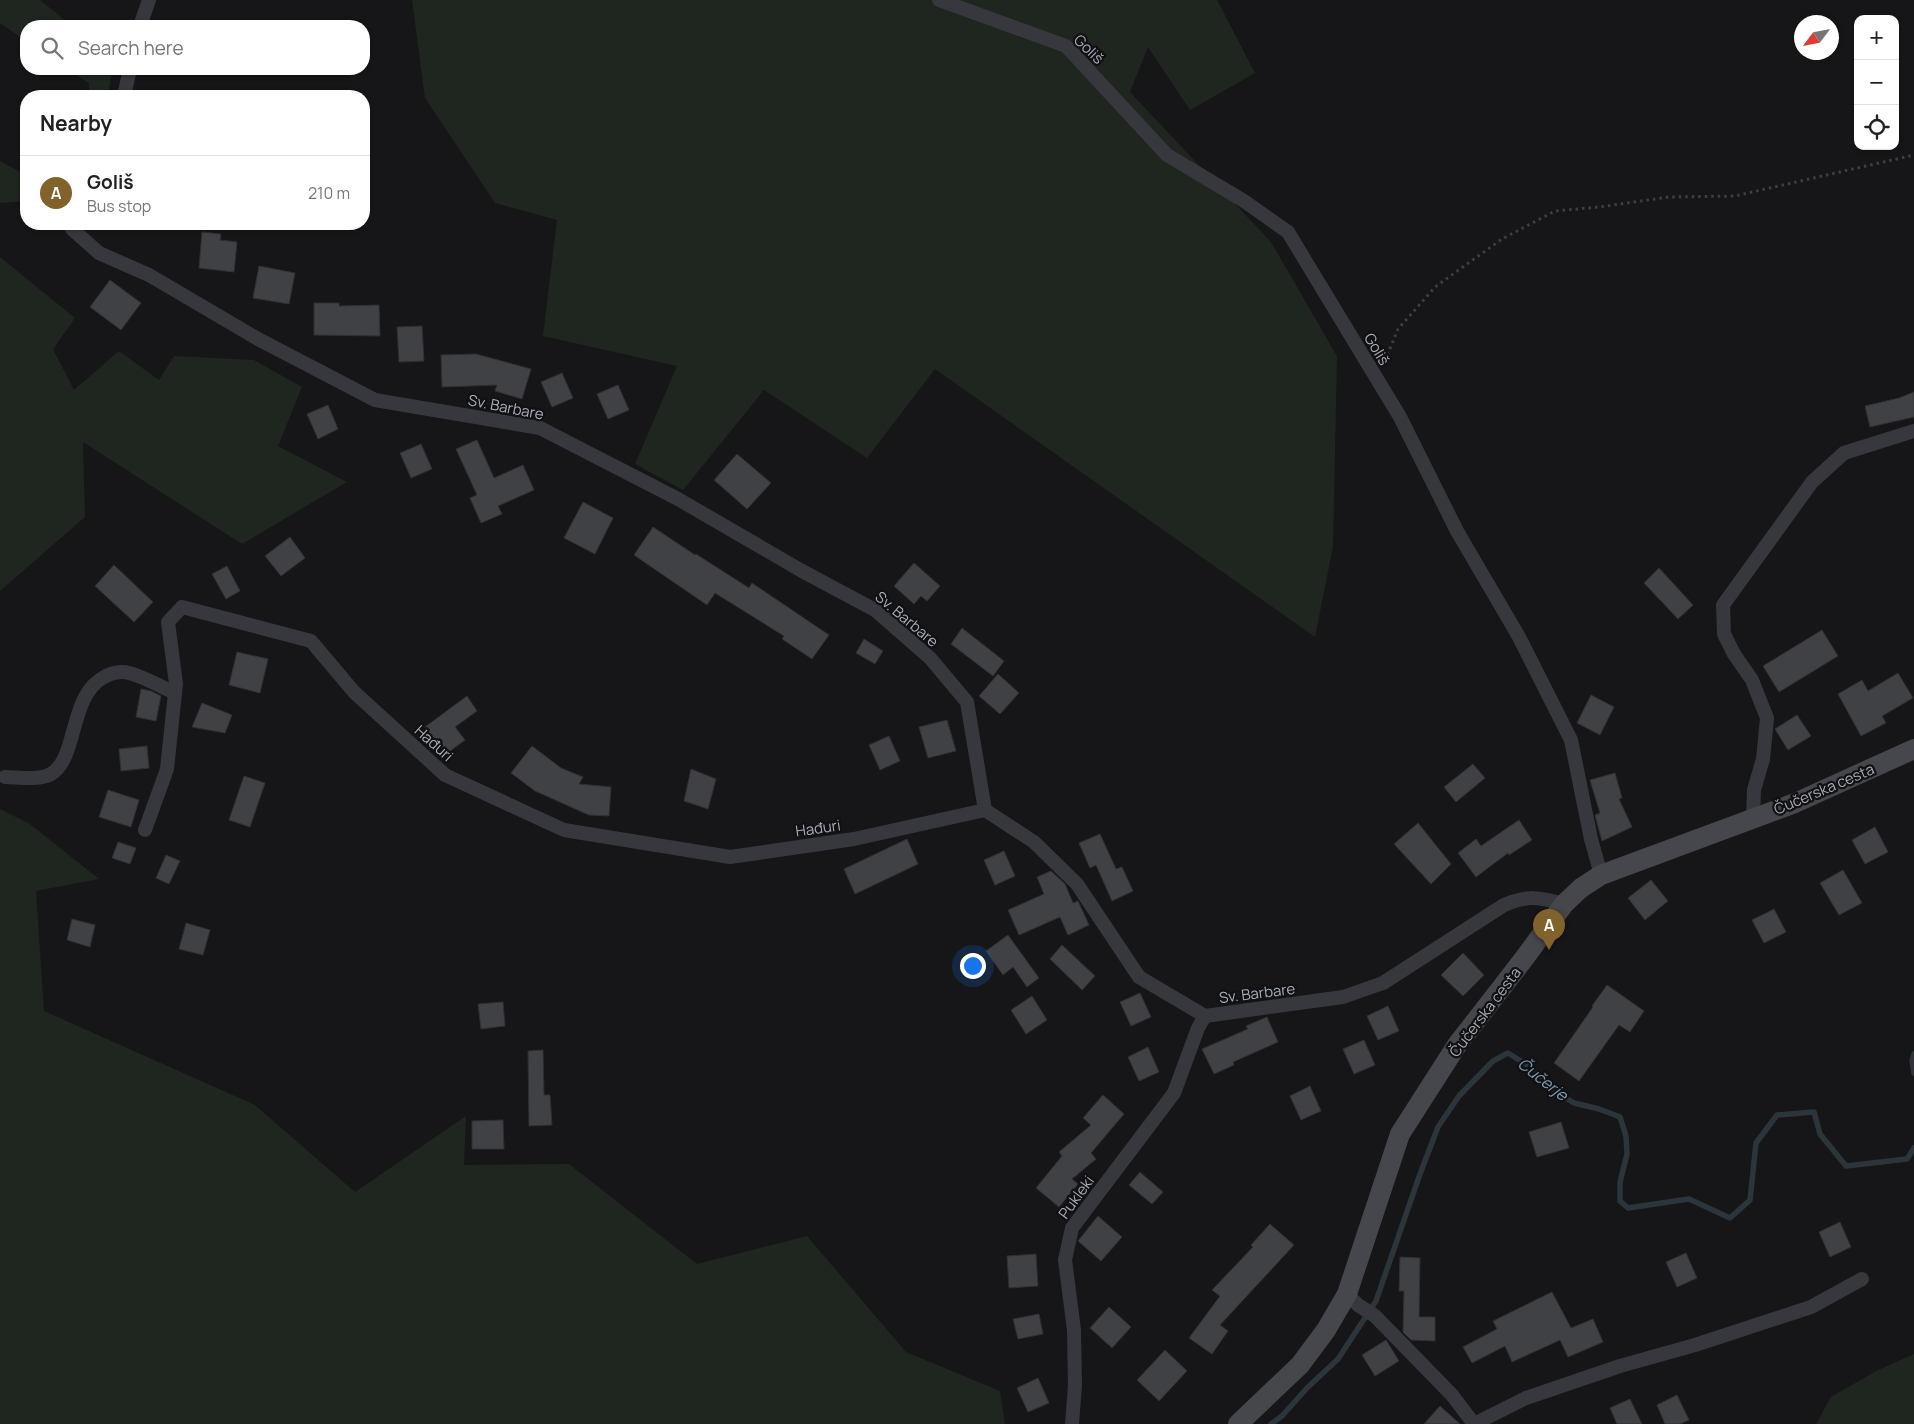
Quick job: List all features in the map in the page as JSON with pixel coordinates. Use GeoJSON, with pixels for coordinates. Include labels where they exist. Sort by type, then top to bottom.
{"type":"FeatureCollection","features":[{"type":"Feature","properties":{"kind":"street"},"geometry":{"type":"LineString","coordinates":[[142,20],[149,0]]}},
{"type":"Feature","properties":{"kind":"street","name":"Goliš"},"geometry":{"type":"LineString","coordinates":[[939,0],[1066,46],[1167,155],[1244,202],[1288,232],[1400,417],[1457,531],[1519,637],[1570,740],[1591,839],[1601,875]]}},
{"type":"Feature","properties":{"kind":"street"},"geometry":{"type":"LineString","coordinates":[[125,90],[129,75]]}},
{"type":"Feature","properties":{"kind":"street","name":"Sv. Barbare"},"geometry":{"type":"LineString","coordinates":[[73,230],[100,253],[149,276],[258,338],[375,400],[540,428],[678,499],[802,571],[875,610],[930,658],[966,702],[985,810],[1034,842],[1077,884],[1139,977],[1205,1016],[1343,997],[1383,982],[1504,904],[1521,898],[1537,897],[1564,904]]}},
{"type":"Feature","properties":{"kind":"street"},"geometry":{"type":"LineString","coordinates":[[1753,818],[1754,790],[1763,759],[1767,718],[1752,680],[1734,654],[1724,634],[1723,605],[1812,482],[1826,468],[1844,453],[1914,431]]}},
{"type":"Feature","properties":{"kind":"street","name":"Hađuri"},"geometry":{"type":"LineString","coordinates":[[145,830],[166,769],[176,684],[168,622],[182,606],[311,641],[354,692],[445,776],[564,830],[730,857],[854,840],[985,810]]}},
{"type":"Feature","properties":{"kind":"street"},"geometry":{"type":"LineString","coordinates":[[5,777],[34,777],[51,774],[63,761],[78,712],[88,691],[99,679],[113,673],[129,673],[175,693]]}},
{"type":"Feature","properties":{"kind":"street","name":"Čučerska cesta"},"geometry":{"type":"LineString","coordinates":[[1238,1424],[1300,1365],[1326,1330],[1353,1300],[1400,1134],[1457,1045],[1564,904],[1581,888],[1601,875],[1803,799],[1914,749]]}},
{"type":"Feature","properties":{"kind":"street","name":"Pukleki"},"geometry":{"type":"LineString","coordinates":[[1072,1424],[1076,1386],[1074,1330],[1065,1260],[1072,1228],[1174,1093],[1198,1028],[1205,1016]]}},
{"type":"Feature","properties":{"kind":"street"},"geometry":{"type":"LineString","coordinates":[[1353,1300],[1375,1316],[1452,1395],[1474,1424],[1526,1398],[1620,1366],[1695,1345],[1811,1307],[1862,1278]]}},
{"type":"Feature","properties":{"kind":"path"},"geometry":{"type":"LineString","coordinates":[[1384,391],[1386,357],[1398,329],[1435,288],[1502,239],[1555,211],[1669,197],[1735,196],[1914,155]]}},
{"type":"Feature","properties":{"kind":"shaded area"},"geometry":{"type":"Polygon","coordinates":[[[0,0],[40,0],[65,20],[20,20],[20,37],[0,23],[0,0]]]}},
{"type":"Feature","properties":{"kind":"shaded area"},"geometry":{"type":"Polygon","coordinates":[[[412,0],[1217,0],[1255,73],[1190,110],[1148,47],[1130,92],[1271,242],[1337,356],[1333,547],[1315,637],[935,369],[867,458],[764,390],[683,490],[635,464],[677,366],[543,336],[557,220],[495,203],[425,98],[412,0]]]}},
{"type":"Feature","properties":{"kind":"shaded area"},"geometry":{"type":"Polygon","coordinates":[[[76,75],[111,75],[109,90],[89,90],[89,83],[76,75]]]}},
{"type":"Feature","properties":{"kind":"shaded area"},"geometry":{"type":"Polygon","coordinates":[[[0,161],[20,172],[20,201],[0,203],[0,161]]]}},
{"type":"Feature","properties":{"kind":"shaded area"},"geometry":{"type":"Polygon","coordinates":[[[0,257],[75,318],[53,349],[74,390],[119,351],[159,380],[174,356],[254,360],[302,387],[278,446],[347,482],[242,544],[83,442],[85,517],[0,591],[0,257]]]}},
{"type":"Feature","properties":{"kind":"shaded area"},"geometry":{"type":"Polygon","coordinates":[[[0,809],[30,824],[99,879],[36,891],[44,1011],[255,1105],[355,1192],[466,1116],[464,1165],[569,1164],[697,1264],[807,1236],[906,1352],[1000,1391],[1005,1424],[0,1424],[0,809]]]}},
{"type":"Feature","properties":{"kind":"shaded area"},"geometry":{"type":"Polygon","coordinates":[[[1914,1354],[1914,1424],[1816,1424],[1831,1397],[1878,1370],[1914,1354]]]}},
{"type":"Feature","properties":{"kind":"building"},"geometry":{"type":"Polygon","coordinates":[[[202,232],[221,234],[220,240],[237,242],[234,272],[199,268],[202,232]]]}},
{"type":"Feature","properties":{"kind":"building"},"geometry":{"type":"Polygon","coordinates":[[[259,266],[295,273],[289,304],[253,298],[259,266]]]}},
{"type":"Feature","properties":{"kind":"building"},"geometry":{"type":"Polygon","coordinates":[[[110,280],[141,303],[121,330],[90,307],[110,280]]]}},
{"type":"Feature","properties":{"kind":"building"},"geometry":{"type":"Polygon","coordinates":[[[314,303],[339,303],[339,306],[379,305],[380,336],[314,335],[314,303]]]}},
{"type":"Feature","properties":{"kind":"building"},"geometry":{"type":"Polygon","coordinates":[[[422,326],[424,361],[399,362],[397,327],[422,326]]]}},
{"type":"Feature","properties":{"kind":"building"},"geometry":{"type":"Polygon","coordinates":[[[476,354],[531,369],[522,399],[495,391],[497,385],[442,387],[441,355],[476,354]]]}},
{"type":"Feature","properties":{"kind":"building"},"geometry":{"type":"Polygon","coordinates":[[[562,373],[573,398],[552,407],[541,382],[562,373]]]}},
{"type":"Feature","properties":{"kind":"building"},"geometry":{"type":"Polygon","coordinates":[[[618,385],[629,410],[608,419],[597,394],[618,385]]]}},
{"type":"Feature","properties":{"kind":"building"},"geometry":{"type":"Polygon","coordinates":[[[1914,392],[1914,417],[1870,427],[1865,406],[1899,398],[1914,392]]]}},
{"type":"Feature","properties":{"kind":"building"},"geometry":{"type":"Polygon","coordinates":[[[328,405],[338,429],[318,439],[307,414],[328,405]]]}},
{"type":"Feature","properties":{"kind":"building"},"geometry":{"type":"Polygon","coordinates":[[[477,440],[494,478],[523,465],[534,490],[498,506],[502,514],[481,523],[470,498],[477,495],[456,449],[477,440]]]}},
{"type":"Feature","properties":{"kind":"building"},"geometry":{"type":"Polygon","coordinates":[[[421,444],[432,469],[411,478],[400,453],[421,444]]]}},
{"type":"Feature","properties":{"kind":"building"},"geometry":{"type":"Polygon","coordinates":[[[737,454],[771,483],[747,509],[714,480],[737,454]]]}},
{"type":"Feature","properties":{"kind":"building"},"geometry":{"type":"Polygon","coordinates":[[[583,502],[613,518],[595,554],[564,538],[583,502]]]}},
{"type":"Feature","properties":{"kind":"building"},"geometry":{"type":"Polygon","coordinates":[[[653,527],[749,588],[752,583],[829,635],[812,659],[782,639],[784,636],[715,593],[707,605],[634,555],[653,527]]]}},
{"type":"Feature","properties":{"kind":"building"},"geometry":{"type":"Polygon","coordinates":[[[290,537],[305,558],[281,576],[265,556],[290,537]]]}},
{"type":"Feature","properties":{"kind":"building"},"geometry":{"type":"Polygon","coordinates":[[[914,563],[940,586],[927,601],[921,596],[914,604],[894,586],[914,563]]]}},
{"type":"Feature","properties":{"kind":"building"},"geometry":{"type":"Polygon","coordinates":[[[114,565],[153,602],[134,622],[95,586],[114,565]]]}},
{"type":"Feature","properties":{"kind":"building"},"geometry":{"type":"Polygon","coordinates":[[[227,566],[240,591],[226,599],[212,574],[227,566]]]}},
{"type":"Feature","properties":{"kind":"building"},"geometry":{"type":"Polygon","coordinates":[[[1659,568],[1693,605],[1678,619],[1644,583],[1659,568]]]}},
{"type":"Feature","properties":{"kind":"building"},"geometry":{"type":"Polygon","coordinates":[[[962,628],[1004,661],[993,676],[951,644],[962,628]]]}},
{"type":"Feature","properties":{"kind":"building"},"geometry":{"type":"Polygon","coordinates":[[[1822,630],[1838,656],[1779,692],[1763,666],[1822,630]]]}},
{"type":"Feature","properties":{"kind":"building"},"geometry":{"type":"Polygon","coordinates":[[[864,639],[883,651],[875,664],[856,653],[864,639]]]}},
{"type":"Feature","properties":{"kind":"building"},"geometry":{"type":"Polygon","coordinates":[[[237,652],[268,659],[260,693],[229,685],[237,652]]]}},
{"type":"Feature","properties":{"kind":"building"},"geometry":{"type":"Polygon","coordinates":[[[1898,673],[1913,698],[1882,716],[1886,723],[1861,736],[1838,694],[1862,680],[1868,691],[1898,673]]]}},
{"type":"Feature","properties":{"kind":"building"},"geometry":{"type":"Polygon","coordinates":[[[998,674],[1019,693],[1000,714],[979,696],[998,674]]]}},
{"type":"Feature","properties":{"kind":"building"},"geometry":{"type":"Polygon","coordinates":[[[141,689],[161,696],[156,721],[136,717],[141,689]]]}},
{"type":"Feature","properties":{"kind":"building"},"geometry":{"type":"Polygon","coordinates":[[[1591,695],[1614,707],[1600,735],[1577,723],[1591,695]]]}},
{"type":"Feature","properties":{"kind":"building"},"geometry":{"type":"Polygon","coordinates":[[[467,696],[477,711],[455,727],[465,740],[446,754],[425,727],[467,696]]]}},
{"type":"Feature","properties":{"kind":"building"},"geometry":{"type":"Polygon","coordinates":[[[202,703],[232,715],[225,733],[192,727],[202,703]]]}},
{"type":"Feature","properties":{"kind":"building"},"geometry":{"type":"Polygon","coordinates":[[[1797,715],[1811,736],[1788,750],[1775,729],[1797,715]]]}},
{"type":"Feature","properties":{"kind":"building"},"geometry":{"type":"Polygon","coordinates":[[[947,720],[956,751],[928,758],[919,727],[947,720]]]}},
{"type":"Feature","properties":{"kind":"building"},"geometry":{"type":"Polygon","coordinates":[[[889,736],[900,761],[880,770],[869,745],[889,736]]]}},
{"type":"Feature","properties":{"kind":"building"},"geometry":{"type":"Polygon","coordinates":[[[147,746],[149,768],[121,771],[119,749],[147,746]]]}},
{"type":"Feature","properties":{"kind":"building"},"geometry":{"type":"Polygon","coordinates":[[[532,746],[561,768],[583,777],[579,784],[611,787],[609,816],[589,815],[535,791],[511,773],[532,746]]]}},
{"type":"Feature","properties":{"kind":"building"},"geometry":{"type":"Polygon","coordinates":[[[1473,764],[1485,778],[1456,802],[1444,787],[1473,764]]]}},
{"type":"Feature","properties":{"kind":"building"},"geometry":{"type":"Polygon","coordinates":[[[691,769],[716,779],[708,809],[684,801],[691,769]]]}},
{"type":"Feature","properties":{"kind":"building"},"geometry":{"type":"Polygon","coordinates":[[[1615,773],[1622,798],[1619,799],[1632,827],[1602,841],[1595,815],[1600,813],[1590,780],[1615,773]]]}},
{"type":"Feature","properties":{"kind":"building"},"geometry":{"type":"Polygon","coordinates":[[[244,776],[265,783],[250,827],[229,820],[244,776]]]}},
{"type":"Feature","properties":{"kind":"building"},"geometry":{"type":"Polygon","coordinates":[[[108,790],[139,800],[131,827],[99,817],[108,790]]]}},
{"type":"Feature","properties":{"kind":"building"},"geometry":{"type":"Polygon","coordinates":[[[1519,820],[1532,840],[1509,855],[1508,853],[1476,877],[1458,853],[1476,839],[1481,846],[1519,820]]]}},
{"type":"Feature","properties":{"kind":"building"},"geometry":{"type":"Polygon","coordinates":[[[1418,823],[1451,864],[1431,884],[1394,844],[1418,823]]]}},
{"type":"Feature","properties":{"kind":"building"},"geometry":{"type":"Polygon","coordinates":[[[1875,827],[1888,852],[1865,864],[1852,840],[1875,827]]]}},
{"type":"Feature","properties":{"kind":"building"},"geometry":{"type":"Polygon","coordinates":[[[1100,834],[1116,869],[1122,867],[1133,891],[1112,901],[1096,865],[1090,868],[1079,843],[1100,834]]]}},
{"type":"Feature","properties":{"kind":"building"},"geometry":{"type":"Polygon","coordinates":[[[907,839],[918,864],[855,894],[844,869],[907,839]]]}},
{"type":"Feature","properties":{"kind":"building"},"geometry":{"type":"Polygon","coordinates":[[[118,842],[136,848],[130,864],[112,858],[118,842]]]}},
{"type":"Feature","properties":{"kind":"building"},"geometry":{"type":"Polygon","coordinates":[[[1004,851],[1015,876],[995,885],[984,860],[1004,851]]]}},
{"type":"Feature","properties":{"kind":"building"},"geometry":{"type":"Polygon","coordinates":[[[166,855],[180,861],[169,884],[156,878],[166,855]]]}},
{"type":"Feature","properties":{"kind":"building"},"geometry":{"type":"Polygon","coordinates":[[[1843,870],[1862,903],[1839,915],[1820,883],[1843,870]]]}},
{"type":"Feature","properties":{"kind":"building"},"geometry":{"type":"Polygon","coordinates":[[[1051,871],[1065,884],[1073,903],[1078,901],[1089,925],[1068,935],[1060,917],[1019,935],[1008,910],[1044,894],[1037,877],[1051,871]]]}},
{"type":"Feature","properties":{"kind":"building"},"geometry":{"type":"Polygon","coordinates":[[[1651,880],[1668,901],[1645,920],[1628,898],[1651,880]]]}},
{"type":"Feature","properties":{"kind":"building"},"geometry":{"type":"Polygon","coordinates":[[[1774,909],[1786,932],[1764,943],[1752,920],[1774,909]]]}},
{"type":"Feature","properties":{"kind":"building"},"geometry":{"type":"Polygon","coordinates":[[[72,919],[95,925],[90,947],[67,940],[72,919]]]}},
{"type":"Feature","properties":{"kind":"building"},"geometry":{"type":"Polygon","coordinates":[[[186,923],[210,930],[203,955],[179,949],[186,923]]]}},
{"type":"Feature","properties":{"kind":"building"},"geometry":{"type":"Polygon","coordinates":[[[1008,935],[1039,978],[1027,987],[1013,967],[1003,975],[986,951],[1008,935]]]}},
{"type":"Feature","properties":{"kind":"building"},"geometry":{"type":"Polygon","coordinates":[[[1062,945],[1095,976],[1082,990],[1050,959],[1062,945]]]}},
{"type":"Feature","properties":{"kind":"building"},"geometry":{"type":"Polygon","coordinates":[[[1463,953],[1484,975],[1463,996],[1441,975],[1463,953]]]}},
{"type":"Feature","properties":{"kind":"building"},"geometry":{"type":"Polygon","coordinates":[[[1607,985],[1644,1011],[1630,1032],[1619,1025],[1579,1081],[1554,1063],[1607,985]]]}},
{"type":"Feature","properties":{"kind":"building"},"geometry":{"type":"Polygon","coordinates":[[[1140,993],[1151,1017],[1131,1026],[1120,1002],[1140,993]]]}},
{"type":"Feature","properties":{"kind":"building"},"geometry":{"type":"Polygon","coordinates":[[[1032,996],[1047,1020],[1026,1034],[1011,1010],[1032,996]]]}},
{"type":"Feature","properties":{"kind":"building"},"geometry":{"type":"Polygon","coordinates":[[[503,1002],[505,1026],[481,1029],[478,1004],[503,1002]]]}},
{"type":"Feature","properties":{"kind":"building"},"geometry":{"type":"Polygon","coordinates":[[[1388,1006],[1399,1031],[1378,1040],[1367,1016],[1388,1006]]]}},
{"type":"Feature","properties":{"kind":"building"},"geometry":{"type":"Polygon","coordinates":[[[1267,1017],[1278,1042],[1233,1062],[1234,1065],[1214,1074],[1202,1049],[1248,1029],[1246,1026],[1267,1017]]]}},
{"type":"Feature","properties":{"kind":"building"},"geometry":{"type":"Polygon","coordinates":[[[1364,1040],[1375,1065],[1354,1074],[1343,1049],[1364,1040]]]}},
{"type":"Feature","properties":{"kind":"building"},"geometry":{"type":"Polygon","coordinates":[[[1148,1047],[1159,1072],[1139,1081],[1128,1057],[1148,1047]]]}},
{"type":"Feature","properties":{"kind":"building"},"geometry":{"type":"Polygon","coordinates":[[[543,1050],[544,1095],[550,1095],[552,1125],[529,1126],[528,1051],[543,1050]]]}},
{"type":"Feature","properties":{"kind":"building"},"geometry":{"type":"Polygon","coordinates":[[[1310,1086],[1321,1111],[1301,1120],[1290,1096],[1310,1086]]]}},
{"type":"Feature","properties":{"kind":"building"},"geometry":{"type":"Polygon","coordinates":[[[1103,1095],[1124,1114],[1091,1153],[1096,1159],[1072,1179],[1078,1184],[1059,1207],[1036,1188],[1062,1156],[1059,1152],[1091,1125],[1083,1118],[1103,1095]]]}},
{"type":"Feature","properties":{"kind":"building"},"geometry":{"type":"Polygon","coordinates":[[[503,1120],[504,1149],[472,1149],[472,1121],[503,1120]]]}},
{"type":"Feature","properties":{"kind":"building"},"geometry":{"type":"Polygon","coordinates":[[[1561,1122],[1569,1148],[1537,1157],[1529,1132],[1561,1122]]]}},
{"type":"Feature","properties":{"kind":"building"},"geometry":{"type":"Polygon","coordinates":[[[1140,1172],[1163,1192],[1152,1204],[1129,1185],[1140,1172]]]}},
{"type":"Feature","properties":{"kind":"building"},"geometry":{"type":"Polygon","coordinates":[[[1098,1216],[1122,1237],[1101,1261],[1078,1241],[1098,1216]]]}},
{"type":"Feature","properties":{"kind":"building"},"geometry":{"type":"Polygon","coordinates":[[[1840,1222],[1851,1247],[1830,1257],[1819,1232],[1840,1222]]]}},
{"type":"Feature","properties":{"kind":"building"},"geometry":{"type":"Polygon","coordinates":[[[1270,1224],[1294,1245],[1220,1325],[1228,1331],[1212,1354],[1189,1338],[1220,1296],[1212,1290],[1253,1247],[1251,1245],[1270,1224]]]}},
{"type":"Feature","properties":{"kind":"building"},"geometry":{"type":"Polygon","coordinates":[[[1686,1253],[1697,1278],[1677,1287],[1666,1262],[1686,1253]]]}},
{"type":"Feature","properties":{"kind":"building"},"geometry":{"type":"Polygon","coordinates":[[[1036,1254],[1038,1286],[1009,1288],[1007,1256],[1036,1254]]]}},
{"type":"Feature","properties":{"kind":"building"},"geometry":{"type":"Polygon","coordinates":[[[1400,1257],[1420,1258],[1419,1317],[1435,1317],[1435,1341],[1411,1340],[1403,1332],[1404,1291],[1399,1291],[1400,1257]]]}},
{"type":"Feature","properties":{"kind":"building"},"geometry":{"type":"Polygon","coordinates":[[[1552,1292],[1571,1328],[1593,1319],[1603,1342],[1568,1357],[1560,1340],[1512,1362],[1505,1346],[1472,1363],[1463,1347],[1497,1329],[1493,1321],[1552,1292]]]}},
{"type":"Feature","properties":{"kind":"building"},"geometry":{"type":"Polygon","coordinates":[[[1109,1307],[1131,1327],[1112,1348],[1090,1328],[1109,1307]]]}},
{"type":"Feature","properties":{"kind":"building"},"geometry":{"type":"Polygon","coordinates":[[[1039,1314],[1043,1334],[1018,1339],[1013,1319],[1039,1314]]]}},
{"type":"Feature","properties":{"kind":"building"},"geometry":{"type":"Polygon","coordinates":[[[1386,1340],[1399,1361],[1375,1376],[1362,1355],[1386,1340]]]}},
{"type":"Feature","properties":{"kind":"building"},"geometry":{"type":"Polygon","coordinates":[[[1165,1350],[1187,1371],[1159,1401],[1137,1380],[1165,1350]]]}},
{"type":"Feature","properties":{"kind":"building"},"geometry":{"type":"Polygon","coordinates":[[[1038,1378],[1049,1403],[1028,1412],[1017,1388],[1038,1378]]]}},
{"type":"Feature","properties":{"kind":"building"},"geometry":{"type":"Polygon","coordinates":[[[1677,1395],[1689,1420],[1680,1424],[1665,1424],[1657,1405],[1677,1395]]]}},
{"type":"Feature","properties":{"kind":"building"},"geometry":{"type":"Polygon","coordinates":[[[1630,1399],[1642,1424],[1617,1424],[1610,1408],[1630,1399]]]}},
{"type":"Feature","properties":{"kind":"building"},"geometry":{"type":"Polygon","coordinates":[[[1440,1406],[1460,1424],[1424,1424],[1440,1406]]]}},
{"type":"Feature","properties":{"kind":"waterway","name":"Čučerje"},"geometry":{"type":"LineString","coordinates":[[1271,1424],[1282,1416],[1307,1388],[1338,1359],[1376,1301],[1438,1127],[1459,1096],[1493,1061],[1508,1053],[1529,1066],[1551,1089],[1574,1103],[1599,1109],[1620,1117],[1626,1136],[1627,1154],[1620,1182],[1620,1201],[1628,1208],[1689,1199],[1730,1218],[1750,1200],[1756,1143],[1777,1115],[1814,1112],[1820,1134],[1846,1166],[1907,1159],[1914,1148]]}},
{"type":"Feature","properties":{"kind":"waterway","name":"Čučerje"},"geometry":{"type":"LineString","coordinates":[[1914,1054],[1912,1061],[1914,1073]]}},
{"type":"Feature","properties":{"kind":"place","name":"Goliš"},"geometry":{"type":"Point","coordinates":[1549,950]}}]}
